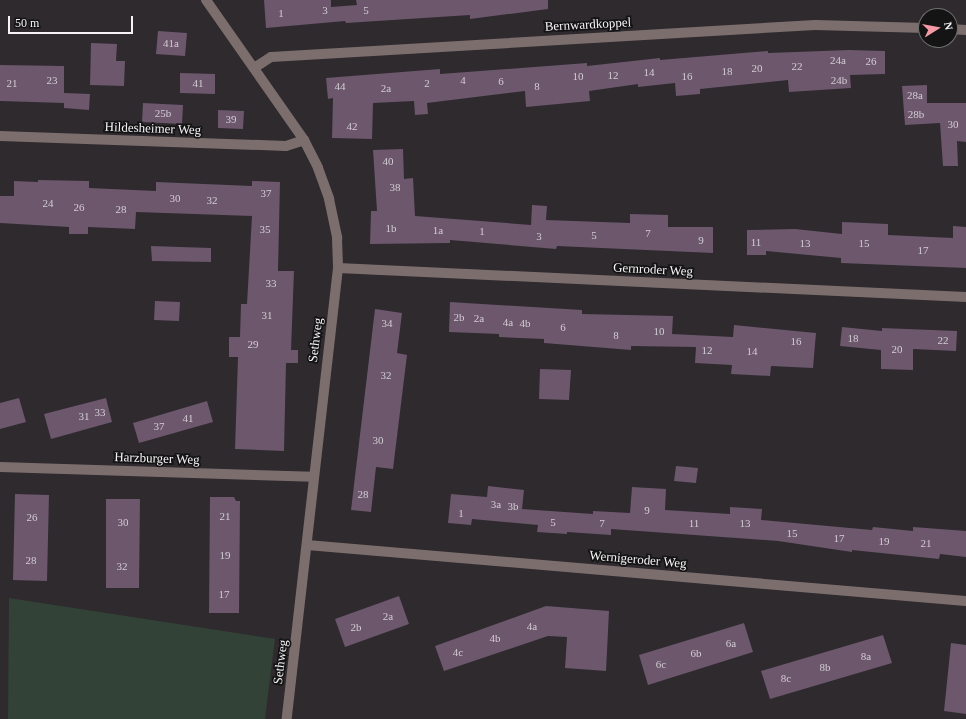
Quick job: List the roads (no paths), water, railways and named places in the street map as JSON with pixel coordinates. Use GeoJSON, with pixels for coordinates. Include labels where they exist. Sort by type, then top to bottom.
{"type":"FeatureCollection","features":[{"type":"Feature","properties":{"kind":"street","name":"Sethweg"},"geometry":{"type":"LineString","coordinates":[[206,0],[304,140],[318,168],[329,199],[337,238],[338,268],[313,477],[307,545],[287,719]]}},
{"type":"Feature","properties":{"kind":"street","name":"Bernwardkoppel"},"geometry":{"type":"LineString","coordinates":[[254,68],[271,57],[815,24],[918,28]]}},
{"type":"Feature","properties":{"kind":"street","name":"Hildesheimer Weg"},"geometry":{"type":"LineString","coordinates":[[0,136],[286,146],[304,140]]}},
{"type":"Feature","properties":{"kind":"street","name":"Gernroder Weg"},"geometry":{"type":"LineString","coordinates":[[338,268],[966,297]]}},
{"type":"Feature","properties":{"kind":"street","name":"Harzburger Weg"},"geometry":{"type":"LineString","coordinates":[[0,467],[313,477]]}},
{"type":"Feature","properties":{"kind":"street","name":"Wernigeroder Weg"},"geometry":{"type":"LineString","coordinates":[[307,545],[966,601]]}}]}
